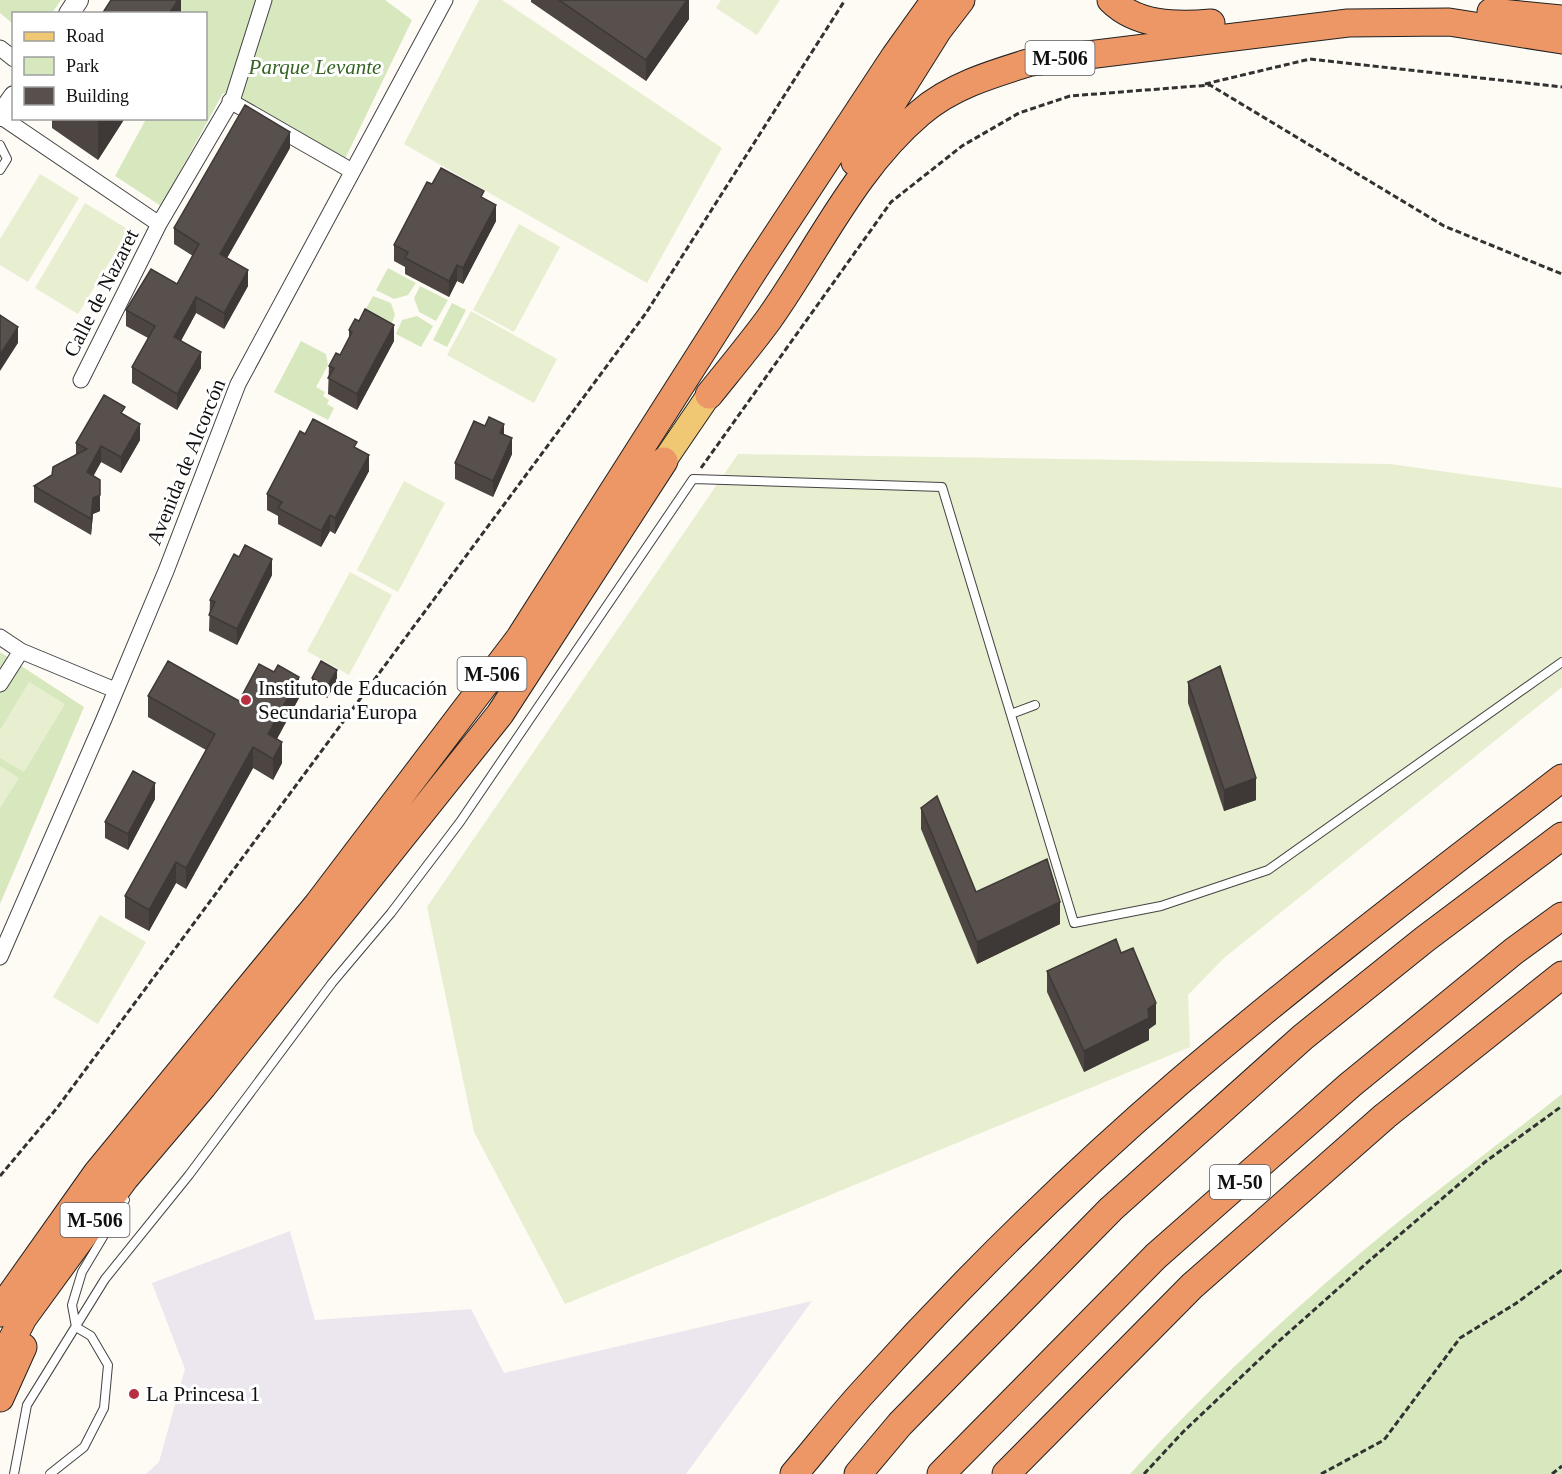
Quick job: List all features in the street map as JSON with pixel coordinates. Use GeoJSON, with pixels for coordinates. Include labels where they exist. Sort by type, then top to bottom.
{"type":"FeatureCollection","features":[{"type":"Feature","properties":{"kind":"highway"},"geometry":{"type":"LineString","coordinates":[[754,270],[882,50],[914,0]]}},
{"type":"Feature","properties":{"kind":"highway","name":"M-506"},"geometry":{"type":"LineString","coordinates":[[0,1313],[97,1173],[318,904],[519,639],[754,270],[895,56],[935,0]]}},
{"type":"Feature","properties":{"kind":"highway","name":"M-506"},"geometry":{"type":"LineString","coordinates":[[709,395],[938,30],[961,0]]}},
{"type":"Feature","properties":{"kind":"highway"},"geometry":{"type":"LineString","coordinates":[[1111,0],[1132,14],[1151,21],[1176,25],[1347,8],[1449,8],[1562,19]]}},
{"type":"Feature","properties":{"kind":"highway","name":"M-506"},"geometry":{"type":"LineString","coordinates":[[709,395],[768,320],[869,164],[920,112],[952,91],[987,76],[1031,62],[1348,23],[1449,22],[1562,40]]}},
{"type":"Feature","properties":{"kind":"highway","name":"M-506"},"geometry":{"type":"LineString","coordinates":[[0,1364],[23,1318],[125,1178],[203,1086],[500,714],[664,461]]}},
{"type":"Feature","properties":{"kind":"highway"},"geometry":{"type":"LineString","coordinates":[[794,1474],[864,1390],[970,1279],[1079,1172],[1176,1085],[1273,1003],[1562,778]]}},
{"type":"Feature","properties":{"kind":"highway"},"geometry":{"type":"LineString","coordinates":[[858,1474],[900,1424],[1111,1209],[1303,1037],[1425,939],[1562,836]]}},
{"type":"Feature","properties":{"kind":"highway","name":"M-50"},"geometry":{"type":"LineString","coordinates":[[941,1474],[1156,1256],[1350,1085],[1514,951],[1562,916]]}},
{"type":"Feature","properties":{"kind":"highway"},"geometry":{"type":"LineString","coordinates":[[1006,1474],[1192,1286],[1385,1116],[1562,975]]}},
{"type":"Feature","properties":{"kind":"highway"},"geometry":{"type":"LineString","coordinates":[[0,1398],[25,1344],[203,1086]]}},
{"type":"Feature","properties":{"kind":"highway"},"geometry":{"type":"LineString","coordinates":[[0,1291],[50,1220],[97,1173]]}},
{"type":"Feature","properties":{"kind":"main road","name":"M-506"},"geometry":{"type":"LineString","coordinates":[[664,461],[709,395]]}},
{"type":"Feature","properties":{"kind":"street","name":"Calle de Nazaret"},"geometry":{"type":"LineString","coordinates":[[81,380],[159,224],[230,101],[264,0]]}},
{"type":"Feature","properties":{"kind":"street","name":"Avenida de Alcorcón"},"geometry":{"type":"LineString","coordinates":[[0,957],[195,499],[238,384],[445,0]]}},
{"type":"Feature","properties":{"kind":"street"},"geometry":{"type":"LineString","coordinates":[[0,48],[12,57]]}},
{"type":"Feature","properties":{"kind":"street"},"geometry":{"type":"LineString","coordinates":[[0,116],[12,99]]}},
{"type":"Feature","properties":{"kind":"street"},"geometry":{"type":"LineString","coordinates":[[230,101],[352,171]]}},
{"type":"Feature","properties":{"kind":"street","name":"Calle de Nazaret"},"geometry":{"type":"LineString","coordinates":[[0,116],[159,224]]}},
{"type":"Feature","properties":{"kind":"street"},"geometry":{"type":"LineString","coordinates":[[0,637],[21,651],[115,690]]}},
{"type":"Feature","properties":{"kind":"street"},"geometry":{"type":"LineString","coordinates":[[0,684],[21,651]]}},
{"type":"Feature","properties":{"kind":"lane"},"geometry":{"type":"LineString","coordinates":[[0,145],[7,159],[0,170]]}},
{"type":"Feature","properties":{"kind":"lane"},"geometry":{"type":"LineString","coordinates":[[14,1474],[27,1405],[105,1279],[189,1175],[332,982],[390,913],[460,822],[693,479],[942,488],[1074,923],[1161,906],[1268,870],[1562,662]]}},
{"type":"Feature","properties":{"kind":"lane"},"geometry":{"type":"LineString","coordinates":[[1011,714],[1035,705]]}},
{"type":"Feature","properties":{"kind":"lane"},"geometry":{"type":"LineString","coordinates":[[50,1474],[84,1447],[104,1408],[108,1365],[91,1336],[76,1327],[72,1305],[82,1272],[127,1197]]}},
{"type":"Feature","properties":{"kind":"path"},"geometry":{"type":"LineString","coordinates":[[0,1176],[57,1108],[646,313],[845,0]]}},
{"type":"Feature","properties":{"kind":"path"},"geometry":{"type":"LineString","coordinates":[[1197,86],[1310,59],[1562,87]]}},
{"type":"Feature","properties":{"kind":"path"},"geometry":{"type":"LineString","coordinates":[[693,479],[891,202],[962,146],[1019,113],[1070,96],[1210,85],[1444,226],[1562,274]]}},
{"type":"Feature","properties":{"kind":"path"},"geometry":{"type":"LineString","coordinates":[[1143,1474],[1192,1423],[1360,1269],[1485,1162],[1562,1106]]}},
{"type":"Feature","properties":{"kind":"path"},"geometry":{"type":"LineString","coordinates":[[1321,1474],[1384,1440],[1460,1338],[1515,1304],[1562,1270]]}},
{"type":"Feature","properties":{"kind":"path"},"geometry":{"type":"LineString","coordinates":[[1552,1474],[1562,1466]]}},
{"type":"Feature","properties":{"kind":"shaded area"},"geometry":{"type":"Polygon","coordinates":[[[290,1231],[315,1320],[471,1309],[504,1373],[812,1301],[686,1474],[146,1474],[159,1462],[185,1369],[152,1283],[290,1231]]]}},
{"type":"Feature","properties":{"kind":"green space"},"geometry":{"type":"Polygon","coordinates":[[[0,0],[61,0],[53,12],[12,12],[12,23],[0,13],[0,0]]]}},
{"type":"Feature","properties":{"kind":"green space","name":"Parque Levante"},"geometry":{"type":"Polygon","coordinates":[[[142,0],[385,0],[412,20],[345,159],[223,93],[161,206],[115,176],[145,120],[207,120],[207,12],[160,12],[142,0]]]}},
{"type":"Feature","properties":{"kind":"green space"},"geometry":{"type":"Polygon","coordinates":[[[479,0],[502,0],[722,148],[647,283],[404,144],[479,0]]]}},
{"type":"Feature","properties":{"kind":"green space"},"geometry":{"type":"Polygon","coordinates":[[[721,0],[780,0],[757,35],[716,8],[721,0]]]}},
{"type":"Feature","properties":{"kind":"green space"},"geometry":{"type":"Polygon","coordinates":[[[40,174],[79,198],[28,282],[0,265],[0,239],[40,174]]]}},
{"type":"Feature","properties":{"kind":"green space"},"geometry":{"type":"Polygon","coordinates":[[[85,203],[129,230],[78,314],[35,288],[85,203]]]}},
{"type":"Feature","properties":{"kind":"green space"},"geometry":{"type":"Polygon","coordinates":[[[519,224],[560,247],[514,332],[473,310],[519,224]]]}},
{"type":"Feature","properties":{"kind":"green space"},"geometry":{"type":"Polygon","coordinates":[[[388,268],[416,283],[408,295],[394,299],[376,290],[388,268]]]}},
{"type":"Feature","properties":{"kind":"green space"},"geometry":{"type":"Polygon","coordinates":[[[420,286],[448,300],[436,321],[419,312],[414,298],[420,286]]]}},
{"type":"Feature","properties":{"kind":"green space"},"geometry":{"type":"Polygon","coordinates":[[[373,296],[391,303],[395,315],[389,330],[361,317],[373,296]]]}},
{"type":"Feature","properties":{"kind":"green space"},"geometry":{"type":"Polygon","coordinates":[[[452,303],[466,310],[447,347],[433,340],[452,303]]]}},
{"type":"Feature","properties":{"kind":"green space"},"geometry":{"type":"Polygon","coordinates":[[[471,311],[557,359],[534,403],[447,355],[471,311]]]}},
{"type":"Feature","properties":{"kind":"green space"},"geometry":{"type":"Polygon","coordinates":[[[417,316],[433,326],[421,347],[396,334],[402,320],[417,316]]]}},
{"type":"Feature","properties":{"kind":"green space"},"geometry":{"type":"Polygon","coordinates":[[[301,341],[326,354],[328,365],[316,387],[325,392],[323,396],[329,400],[327,404],[334,408],[328,420],[274,392],[301,341]]]}},
{"type":"Feature","properties":{"kind":"green space"},"geometry":{"type":"Polygon","coordinates":[[[738,454],[1390,464],[1562,488],[1562,687],[1224,958],[1188,995],[1190,1047],[565,1304],[474,1132],[427,907],[738,454]]]}},
{"type":"Feature","properties":{"kind":"green space"},"geometry":{"type":"Polygon","coordinates":[[[404,481],[445,503],[398,592],[357,570],[404,481]]]}},
{"type":"Feature","properties":{"kind":"green space"},"geometry":{"type":"Polygon","coordinates":[[[350,572],[392,595],[349,675],[307,651],[350,572]]]}},
{"type":"Feature","properties":{"kind":"green space"},"geometry":{"type":"Polygon","coordinates":[[[0,652],[84,707],[0,904],[0,652]]]}},
{"type":"Feature","properties":{"kind":"green space"},"geometry":{"type":"Polygon","coordinates":[[[29,682],[65,704],[24,772],[0,758],[0,730],[29,682]]]}},
{"type":"Feature","properties":{"kind":"green space"},"geometry":{"type":"Polygon","coordinates":[[[0,766],[19,778],[0,808],[0,766]]]}},
{"type":"Feature","properties":{"kind":"green space"},"geometry":{"type":"Polygon","coordinates":[[[100,915],[146,942],[98,1024],[53,997],[100,915]]]}},
{"type":"Feature","properties":{"kind":"green space"},"geometry":{"type":"Polygon","coordinates":[[[1562,1094],[1562,1474],[1130,1474],[1222,1379],[1320,1288],[1409,1214],[1562,1094]]]}},
{"type":"Feature","properties":{"kind":"building"},"geometry":{"type":"Polygon","coordinates":[[[111,0],[178,0],[170,12],[103,12],[111,0]]]}},
{"type":"Feature","properties":{"kind":"building"},"geometry":{"type":"Polygon","coordinates":[[[559,0],[687,0],[646,60],[559,0]]]}},
{"type":"Feature","properties":{"kind":"building"},"geometry":{"type":"Polygon","coordinates":[[[245,105],[290,132],[220,254],[248,270],[224,313],[196,297],[174,337],[201,352],[177,394],[132,367],[155,326],[126,310],[151,269],[177,284],[199,244],[174,228],[245,105]]]}},
{"type":"Feature","properties":{"kind":"building"},"geometry":{"type":"Polygon","coordinates":[[[441,168],[484,191],[481,197],[496,205],[463,268],[457,265],[449,281],[405,258],[408,252],[394,245],[427,182],[432,184],[441,168]]]}},
{"type":"Feature","properties":{"kind":"building"},"geometry":{"type":"Polygon","coordinates":[[[365,309],[394,325],[357,394],[328,378],[334,368],[329,366],[336,353],[340,355],[352,332],[349,330],[355,319],[359,321],[365,309]]]}},
{"type":"Feature","properties":{"kind":"building"},"geometry":{"type":"Polygon","coordinates":[[[0,315],[18,327],[0,355],[0,315]]]}},
{"type":"Feature","properties":{"kind":"building"},"geometry":{"type":"Polygon","coordinates":[[[104,395],[125,407],[121,413],[140,424],[121,457],[101,446],[87,472],[100,480],[100,495],[93,498],[91,519],[34,486],[52,475],[53,467],[87,449],[76,443],[104,395]]]}},
{"type":"Feature","properties":{"kind":"building"},"geometry":{"type":"Polygon","coordinates":[[[489,417],[504,424],[500,433],[512,438],[493,481],[455,463],[474,421],[485,426],[489,417]]]}},
{"type":"Feature","properties":{"kind":"building"},"geometry":{"type":"Polygon","coordinates":[[[313,419],[357,442],[354,447],[369,455],[335,518],[330,515],[321,531],[278,508],[282,502],[267,494],[300,431],[305,434],[313,419]]]}},
{"type":"Feature","properties":{"kind":"building"},"geometry":{"type":"Polygon","coordinates":[[[245,545],[272,559],[237,629],[209,615],[215,602],[210,600],[234,554],[239,557],[245,545]]]}},
{"type":"Feature","properties":{"kind":"building"},"geometry":{"type":"Polygon","coordinates":[[[168,661],[239,701],[259,664],[274,672],[278,665],[299,677],[268,734],[282,742],[273,759],[253,747],[186,868],[176,862],[149,910],[125,896],[215,734],[148,696],[168,661]]]}},
{"type":"Feature","properties":{"kind":"building"},"geometry":{"type":"Polygon","coordinates":[[[321,661],[337,670],[327,687],[312,678],[321,661]]]}},
{"type":"Feature","properties":{"kind":"building"},"geometry":{"type":"Polygon","coordinates":[[[1220,666],[1256,778],[1224,790],[1188,682],[1220,666]]]}},
{"type":"Feature","properties":{"kind":"building"},"geometry":{"type":"Polygon","coordinates":[[[133,771],[155,783],[128,834],[105,822],[133,771]]]}},
{"type":"Feature","properties":{"kind":"building"},"geometry":{"type":"Polygon","coordinates":[[[937,796],[976,892],[1047,859],[1060,902],[977,942],[921,808],[937,796]]]}},
{"type":"Feature","properties":{"kind":"building"},"geometry":{"type":"Polygon","coordinates":[[[1116,939],[1121,953],[1133,948],[1156,1003],[1148,1009],[1149,1018],[1084,1051],[1047,971],[1116,939]]]}},
{"type":"Feature","properties":{"kind":"place","name":"Instituto de Educación Secundaria Europa"},"geometry":{"type":"Point","coordinates":[246,700]}},
{"type":"Feature","properties":{"kind":"place","name":"La Princesa 1"},"geometry":{"type":"Point","coordinates":[134,1394]}}]}
